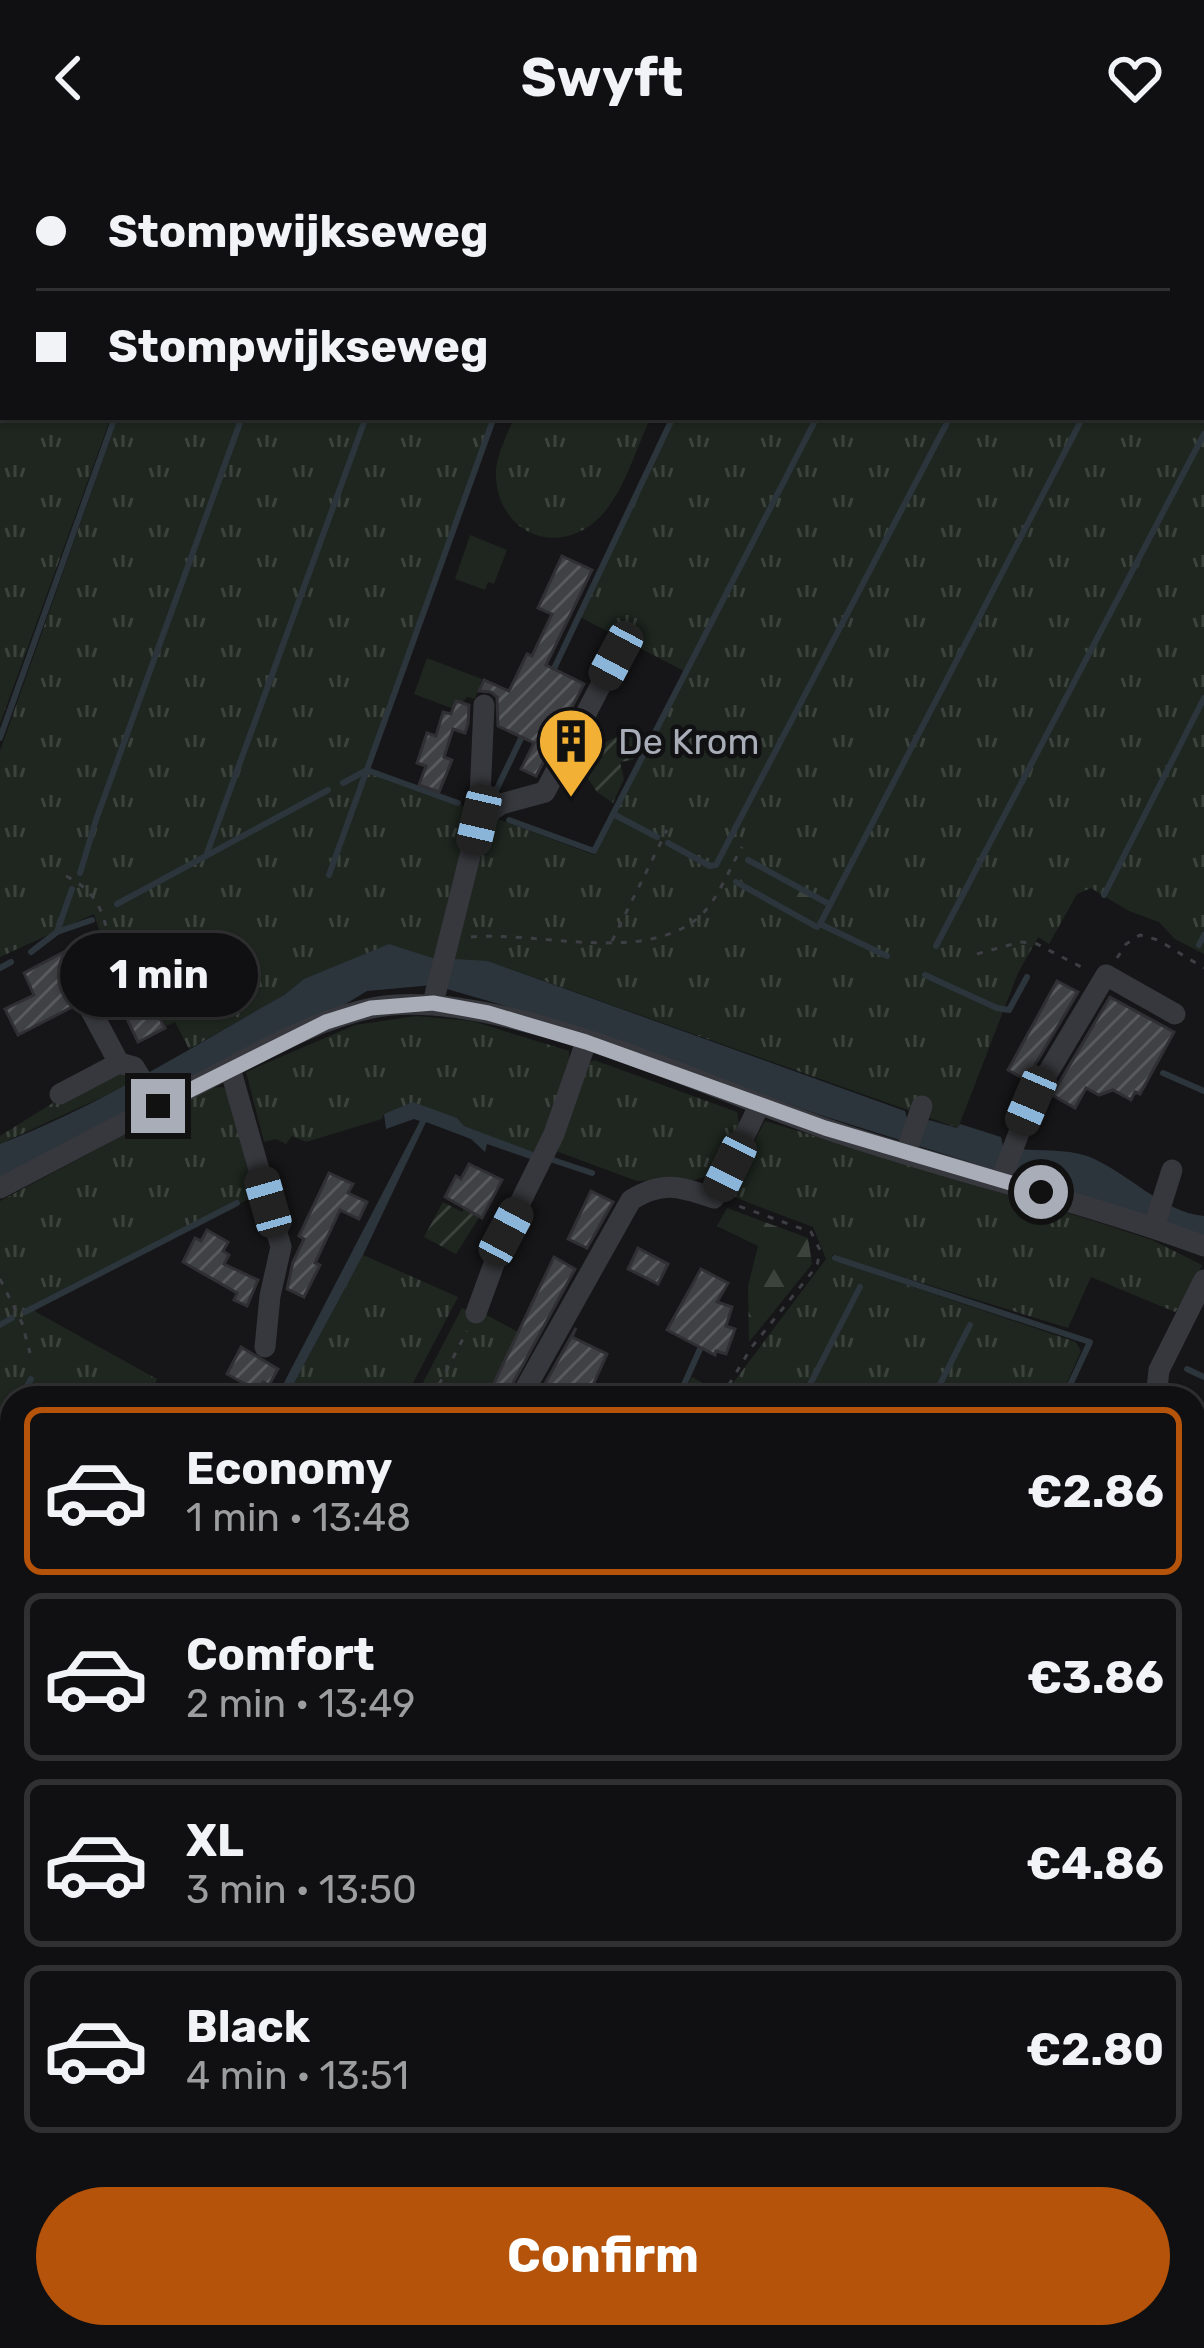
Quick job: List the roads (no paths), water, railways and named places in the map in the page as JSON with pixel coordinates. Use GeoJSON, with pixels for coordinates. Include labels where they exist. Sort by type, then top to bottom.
{"type":"FeatureCollection","features":[{"type":"Feature","properties":{"kind":"street"},"geometry":{"type":"LineString","coordinates":[[479,820],[502,804],[545,792],[616,656]]}},
{"type":"Feature","properties":{"kind":"street"},"geometry":{"type":"LineString","coordinates":[[436,995],[479,820],[484,705]]}},
{"type":"Feature","properties":{"kind":"street"},"geometry":{"type":"LineString","coordinates":[[1003,1177],[1031,1101],[1106,975],[1175,1014]]}},
{"type":"Feature","properties":{"kind":"street"},"geometry":{"type":"LineString","coordinates":[[74,979],[126,1065],[156,1103]]}},
{"type":"Feature","properties":{"kind":"street"},"geometry":{"type":"LineString","coordinates":[[0,1188],[156,1103],[349,1014],[436,995],[760,1104],[1155,1224],[1204,1246]]}},
{"type":"Feature","properties":{"kind":"street"},"geometry":{"type":"LineString","coordinates":[[476,1313],[500,1247],[554,1134],[586,1042]]}},
{"type":"Feature","properties":{"kind":"street"},"geometry":{"type":"LineString","coordinates":[[60,1094],[126,1065]]}},
{"type":"Feature","properties":{"kind":"street"},"geometry":{"type":"LineString","coordinates":[[230,1068],[281,1247],[266,1347]]}},
{"type":"Feature","properties":{"kind":"street"},"geometry":{"type":"LineString","coordinates":[[527,1386],[631,1200],[651,1187],[677,1186],[715,1198],[760,1104]]}},
{"type":"Feature","properties":{"kind":"street"},"geometry":{"type":"LineString","coordinates":[[908,1149],[920,1111]]}},
{"type":"Feature","properties":{"kind":"street"},"geometry":{"type":"LineString","coordinates":[[1155,1224],[1169,1180]]}},
{"type":"Feature","properties":{"kind":"street"},"geometry":{"type":"LineString","coordinates":[[1158,1386],[1160,1370],[1204,1280]]}},
{"type":"Feature","properties":{"kind":"waterway"},"geometry":{"type":"LineString","coordinates":[[0,738],[114,420]]}},
{"type":"Feature","properties":{"kind":"waterway"},"geometry":{"type":"LineString","coordinates":[[80,873],[241,420]]}},
{"type":"Feature","properties":{"kind":"waterway"},"geometry":{"type":"LineString","coordinates":[[207,853],[365,420]]}},
{"type":"Feature","properties":{"kind":"waterway"},"geometry":{"type":"LineString","coordinates":[[329,875],[493,420]]}},
{"type":"Feature","properties":{"kind":"waterway"},"geometry":{"type":"LineString","coordinates":[[551,675],[672,420]]}},
{"type":"Feature","properties":{"kind":"waterway"},"geometry":{"type":"LineString","coordinates":[[509,820],[594,851],[815,420]]}},
{"type":"Feature","properties":{"kind":"waterway"},"geometry":{"type":"LineString","coordinates":[[668,843],[716,865],[948,420]]}},
{"type":"Feature","properties":{"kind":"waterway"},"geometry":{"type":"LineString","coordinates":[[887,956],[820,924],[1081,420]]}},
{"type":"Feature","properties":{"kind":"waterway"},"geometry":{"type":"LineString","coordinates":[[936,946],[1204,434]]}},
{"type":"Feature","properties":{"kind":"waterway"},"geometry":{"type":"LineString","coordinates":[[1104,895],[1204,698]]}},
{"type":"Feature","properties":{"kind":"waterway"},"geometry":{"type":"LineString","coordinates":[[493,797],[525,730]]}},
{"type":"Feature","properties":{"kind":"waterway"},"geometry":{"type":"LineString","coordinates":[[343,783],[367,770],[458,803]]}},
{"type":"Feature","properties":{"kind":"waterway"},"geometry":{"type":"LineString","coordinates":[[117,904],[328,790]]}},
{"type":"Feature","properties":{"kind":"waterway"},"geometry":{"type":"LineString","coordinates":[[613,814],[657,837]]}},
{"type":"Feature","properties":{"kind":"waterway"},"geometry":{"type":"LineString","coordinates":[[748,860],[829,904]]}},
{"type":"Feature","properties":{"kind":"waterway"},"geometry":{"type":"LineString","coordinates":[[736,882],[817,927],[820,924]]}},
{"type":"Feature","properties":{"kind":"waterway"},"geometry":{"type":"LineString","coordinates":[[57,932],[72,889]]}},
{"type":"Feature","properties":{"kind":"waterway"},"geometry":{"type":"LineString","coordinates":[[31,952],[57,932],[92,920]]}},
{"type":"Feature","properties":{"kind":"waterway"},"geometry":{"type":"LineString","coordinates":[[1199,945],[1204,935]]}},
{"type":"Feature","properties":{"kind":"waterway"},"geometry":{"type":"LineString","coordinates":[[0,968],[11,962]]}},
{"type":"Feature","properties":{"kind":"waterway"},"geometry":{"type":"LineString","coordinates":[[925,975],[1009,1010],[1027,977]]}},
{"type":"Feature","properties":{"kind":"waterway"},"geometry":{"type":"LineString","coordinates":[[1163,1073],[1204,1091]]}},
{"type":"Feature","properties":{"kind":"waterway"},"geometry":{"type":"LineString","coordinates":[[553,1160],[592,1173]]}},
{"type":"Feature","properties":{"kind":"waterway"},"geometry":{"type":"LineString","coordinates":[[25,1312],[237,1203]]}},
{"type":"Feature","properties":{"kind":"waterway"},"geometry":{"type":"LineString","coordinates":[[835,1258],[1090,1342],[1070,1386]]}},
{"type":"Feature","properties":{"kind":"waterway"},"geometry":{"type":"LineString","coordinates":[[809,1386],[860,1287]]}},
{"type":"Feature","properties":{"kind":"waterway"},"geometry":{"type":"LineString","coordinates":[[0,1325],[12,1318]]}},
{"type":"Feature","properties":{"kind":"waterway"},"geometry":{"type":"LineString","coordinates":[[939,1386],[970,1325]]}},
{"type":"Feature","properties":{"kind":"waterway"},"geometry":{"type":"LineString","coordinates":[[683,1386],[700,1349]]}},
{"type":"Feature","properties":{"kind":"waterway"},"geometry":{"type":"LineString","coordinates":[[1187,1369],[1204,1377]]}},
{"type":"Feature","properties":{"kind":"waterway"},"geometry":{"type":"LineString","coordinates":[[27,1386],[31,1379]]}},
{"type":"Feature","properties":{"kind":"place","name":"De Krom"},"geometry":{"type":"Point","coordinates":[571,800]}}]}
